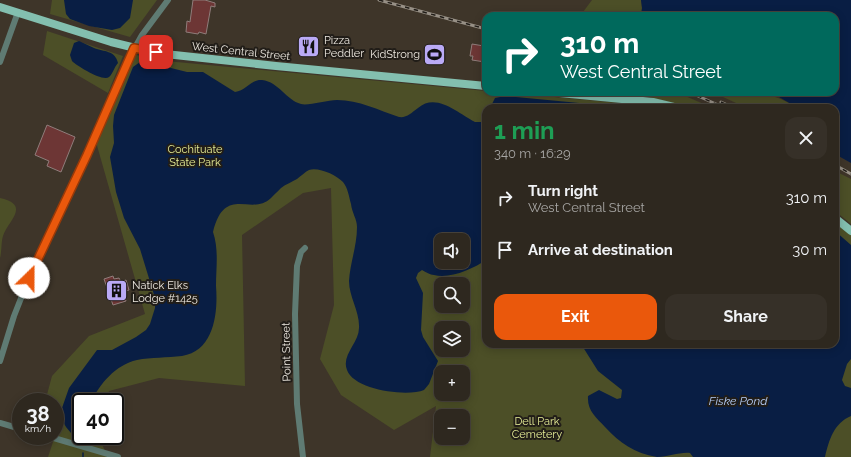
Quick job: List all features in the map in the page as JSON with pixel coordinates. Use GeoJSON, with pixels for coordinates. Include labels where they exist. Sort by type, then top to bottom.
{"type":"FeatureCollection","features":[{"type":"Feature","properties":{"kind":"main road","name":"West Central Street"},"geometry":{"type":"LineString","coordinates":[[0,7],[134,48],[168,54],[222,61],[482,86]]}},
{"type":"Feature","properties":{"kind":"main road"},"geometry":{"type":"LineString","coordinates":[[591,96],[661,104]]}},
{"type":"Feature","properties":{"kind":"main road"},"geometry":{"type":"LineString","coordinates":[[839,221],[851,231]]}},
{"type":"Feature","properties":{"kind":"street"},"geometry":{"type":"LineString","coordinates":[[0,362],[14,316],[32,271],[86,158],[134,48],[168,0]]}},
{"type":"Feature","properties":{"kind":"street"},"geometry":{"type":"LineString","coordinates":[[0,62],[18,12]]}},
{"type":"Feature","properties":{"kind":"street","name":"Point Street"},"geometry":{"type":"LineString","coordinates":[[303,457],[297,404],[295,314],[297,266],[301,252],[305,248]]}},
{"type":"Feature","properties":{"kind":"street"},"geometry":{"type":"LineString","coordinates":[[0,423],[12,426]]}},
{"type":"Feature","properties":{"kind":"street"},"geometry":{"type":"LineString","coordinates":[[64,441],[118,457]]}},
{"type":"Feature","properties":{"kind":"green space"},"geometry":{"type":"Polygon","coordinates":[[[52,0],[157,0],[130,37],[50,14],[52,0]]]}},
{"type":"Feature","properties":{"kind":"green space"},"geometry":{"type":"Polygon","coordinates":[[[592,0],[641,0],[642,12],[583,12],[592,0]]]}},
{"type":"Feature","properties":{"kind":"green space"},"geometry":{"type":"Polygon","coordinates":[[[47,31],[123,56],[108,93],[43,55],[47,31]]]}},
{"type":"Feature","properties":{"kind":"green space","name":"Cochituate State Park"},"geometry":{"type":"Polygon","coordinates":[[[136,55],[166,61],[482,91],[482,96],[544,96],[631,104],[482,104],[482,348],[839,348],[839,221],[851,231],[851,457],[430,457],[434,423],[434,445],[470,445],[470,409],[436,409],[436,406],[394,430],[341,395],[320,359],[334,305],[331,188],[303,193],[242,235],[245,386],[159,378],[109,391],[108,393],[72,393],[72,445],[102,445],[108,457],[48,457],[52,445],[64,445],[64,393],[47,393],[52,376],[89,336],[145,314],[96,142],[136,55]]]}},
{"type":"Feature","properties":{"kind":"green space"},"geometry":{"type":"Polygon","coordinates":[[[645,96],[685,96],[704,104],[677,104],[645,96]]]}},
{"type":"Feature","properties":{"kind":"green space"},"geometry":{"type":"Polygon","coordinates":[[[721,96],[772,96],[791,104],[738,104],[721,96]]]}},
{"type":"Feature","properties":{"kind":"green space"},"geometry":{"type":"Polygon","coordinates":[[[839,173],[851,179],[851,224],[839,214],[839,173]]]}},
{"type":"Feature","properties":{"kind":"green space"},"geometry":{"type":"Polygon","coordinates":[[[0,198],[15,205],[16,209],[15,214],[3,236],[0,258],[0,198]]]}},
{"type":"Feature","properties":{"kind":"water"},"geometry":{"type":"Polygon","coordinates":[[[64,0],[133,0],[130,18],[120,28],[112,30],[89,26],[70,19],[66,14],[64,0]]]}},
{"type":"Feature","properties":{"kind":"water"},"geometry":{"type":"Polygon","coordinates":[[[641,0],[851,0],[851,163],[839,156],[839,104],[791,104],[776,96],[839,96],[839,12],[642,12],[641,0]]]}},
{"type":"Feature","properties":{"kind":"water"},"geometry":{"type":"Polygon","coordinates":[[[79,41],[94,48],[109,52],[117,59],[118,63],[109,77],[101,77],[84,70],[72,61],[70,55],[74,43],[79,41]]]}},
{"type":"Feature","properties":{"kind":"water"},"geometry":{"type":"Polygon","coordinates":[[[140,62],[147,62],[187,72],[203,72],[235,92],[242,90],[258,80],[268,81],[278,87],[291,99],[301,104],[345,100],[399,117],[404,117],[425,104],[432,102],[454,109],[475,122],[481,122],[482,120],[482,263],[475,267],[468,270],[447,276],[432,275],[422,270],[418,273],[416,278],[423,293],[421,330],[423,337],[434,357],[438,361],[436,365],[434,365],[434,371],[429,384],[424,390],[416,392],[406,393],[382,390],[360,383],[352,377],[347,370],[346,359],[356,339],[359,328],[358,316],[349,287],[357,234],[357,224],[345,184],[327,172],[313,169],[281,188],[271,198],[263,203],[255,205],[231,205],[224,209],[218,218],[213,232],[217,252],[216,307],[215,318],[208,338],[202,346],[193,353],[182,356],[137,360],[122,366],[109,376],[97,393],[72,393],[71,433],[64,423],[64,402],[69,388],[97,350],[112,350],[146,330],[150,324],[155,308],[155,298],[140,249],[124,218],[116,192],[110,157],[114,143],[114,115],[133,67],[140,62]]]}},
{"type":"Feature","properties":{"kind":"water"},"geometry":{"type":"Polygon","coordinates":[[[505,96],[590,104],[492,104],[495,98],[505,96]]]}},
{"type":"Feature","properties":{"kind":"water","name":"Fiske Pond"},"geometry":{"type":"Polygon","coordinates":[[[839,234],[851,245],[851,359],[847,364],[842,380],[845,386],[851,388],[851,416],[840,423],[836,428],[828,444],[825,457],[693,457],[690,453],[686,453],[657,457],[641,453],[622,442],[611,433],[598,420],[591,410],[588,396],[599,390],[617,399],[621,398],[622,390],[598,371],[584,348],[839,348],[839,234]]]}},
{"type":"Feature","properties":{"kind":"building"},"geometry":{"type":"Polygon","coordinates":[[[193,0],[205,0],[215,3],[215,7],[211,6],[206,34],[199,32],[198,34],[186,32],[187,21],[190,22],[193,0]]]}},
{"type":"Feature","properties":{"kind":"building"},"geometry":{"type":"Polygon","coordinates":[[[472,44],[482,46],[482,62],[472,60],[473,56],[470,56],[472,44]]]}},
{"type":"Feature","properties":{"kind":"building"},"geometry":{"type":"Polygon","coordinates":[[[47,125],[75,137],[61,172],[47,166],[49,161],[35,155],[47,125]]]}},
{"type":"Feature","properties":{"kind":"building","name":"Natick Elks Lodge #1425"},"geometry":{"type":"Polygon","coordinates":[[[113,276],[114,279],[119,278],[121,282],[126,280],[129,290],[123,292],[126,301],[113,305],[104,279],[113,276]]]}},
{"type":"Feature","properties":{"kind":"railway"},"geometry":{"type":"LineString","coordinates":[[379,0],[482,28]]}},
{"type":"Feature","properties":{"kind":"railway"},"geometry":{"type":"LineString","coordinates":[[698,96],[716,104]]}},
{"type":"Feature","properties":{"kind":"railway"},"geometry":{"type":"LineString","coordinates":[[721,102],[725,104]]}},
{"type":"Feature","properties":{"kind":"railway"},"geometry":{"type":"LineString","coordinates":[[839,167],[851,174]]}},
{"type":"Feature","properties":{"kind":"place","name":"Pizza Peddler"},"geometry":{"type":"Point","coordinates":[309,46]}},
{"type":"Feature","properties":{"kind":"place","name":"KidStrong"},"geometry":{"type":"Point","coordinates":[435,54]}},
{"type":"Feature","properties":{"kind":"place","name":"Natick Elks Lodge #1425"},"geometry":{"type":"Point","coordinates":[117,291]}},
{"type":"Feature","properties":{"kind":"route"},"geometry":{"type":"LineString","coordinates":[[29,278],[87,155],[134,48],[156,52]]}},
{"type":"Feature","properties":{"kind":"park label","name":"Dell Park Cemetery"},"geometry":{"type":"Point","coordinates":[537,427]}}]}
